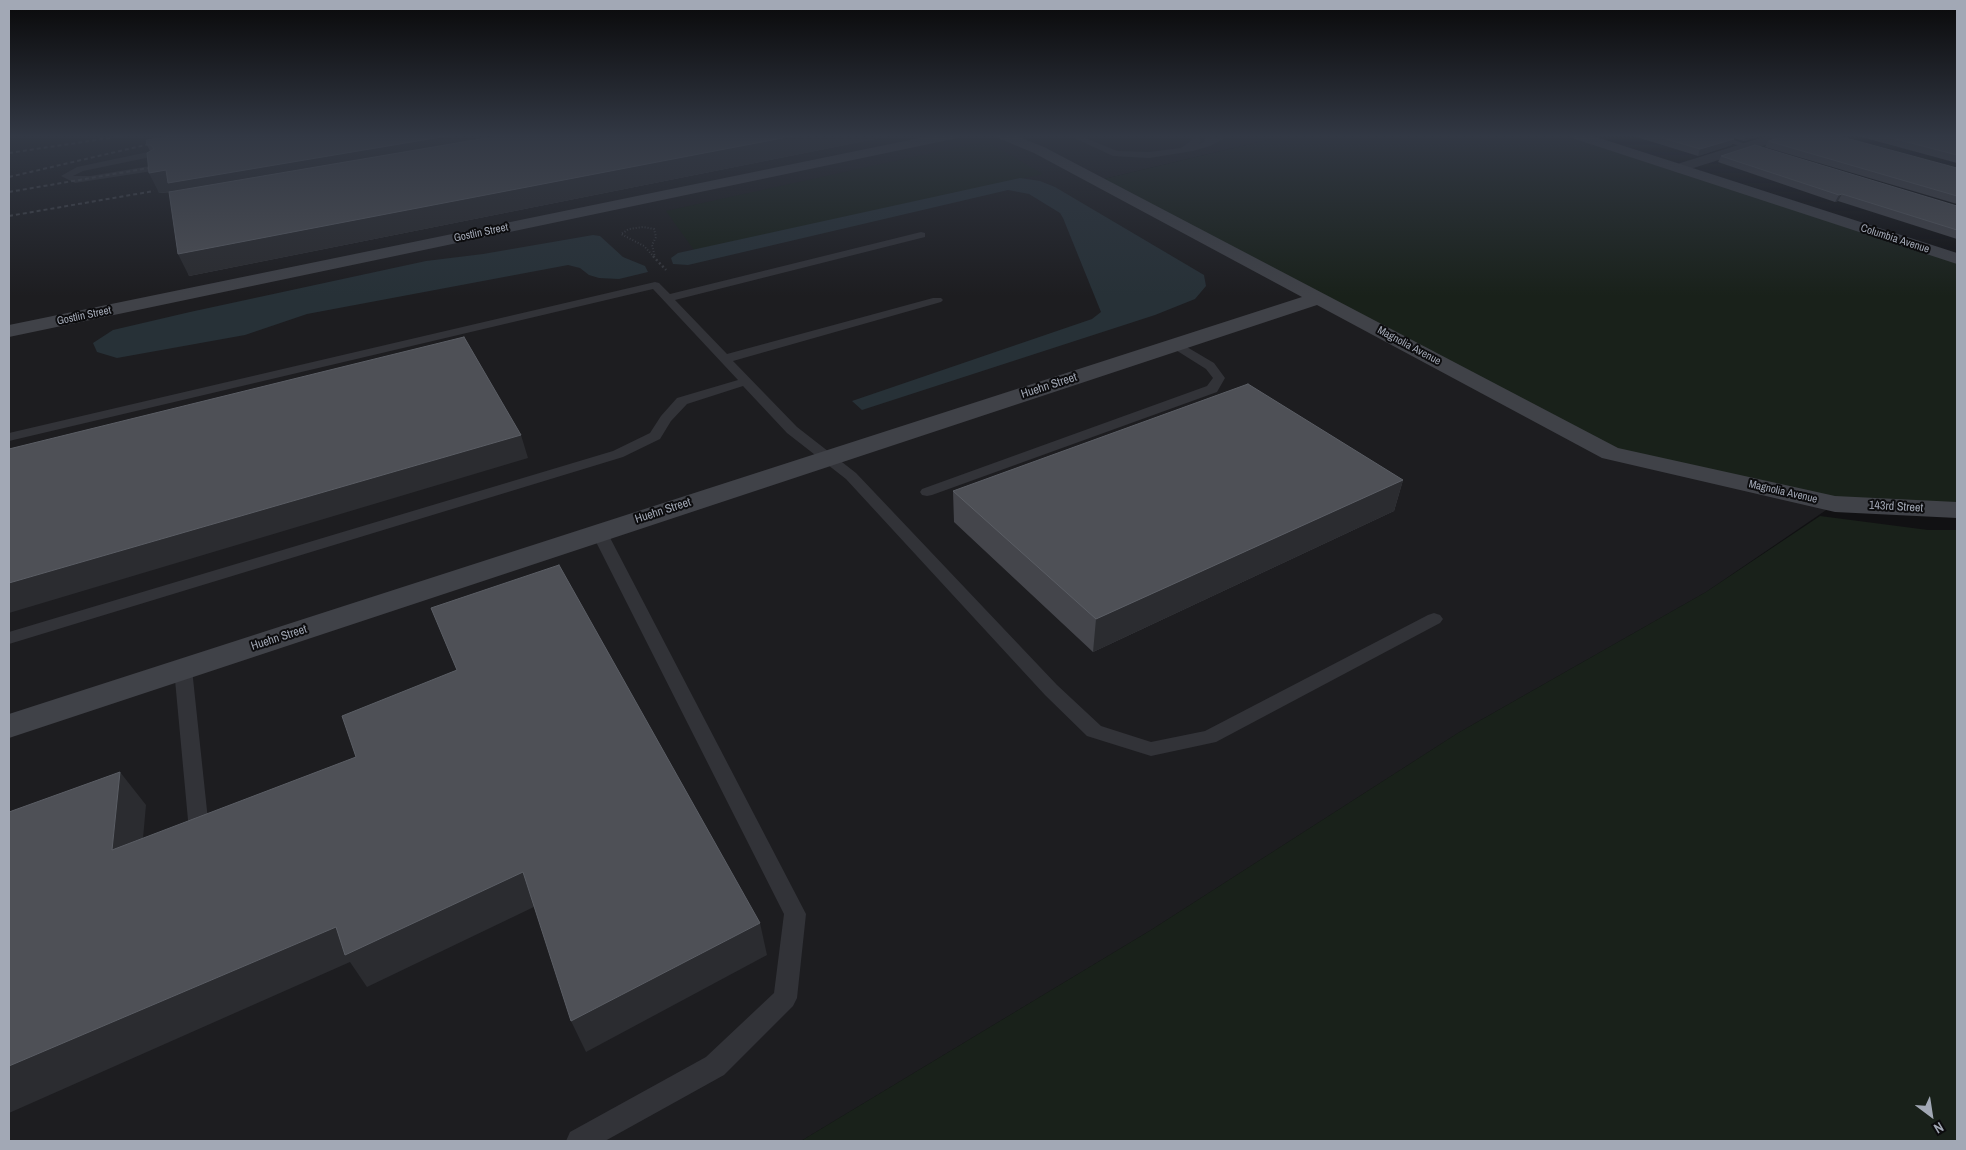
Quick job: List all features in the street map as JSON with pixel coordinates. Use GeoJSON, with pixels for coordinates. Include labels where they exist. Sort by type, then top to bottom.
{"type":"FeatureCollection","features":[{"type":"Feature","properties":{"kind":"street","name":"Gostlin Street"},"geometry":{"type":"LineString","coordinates":[[9,332],[692,189]]}},
{"type":"Feature","properties":{"kind":"street","name":"Magnolia Avenue"},"geometry":{"type":"LineString","coordinates":[[1112,189],[1610,453],[1836,504]]}},
{"type":"Feature","properties":{"kind":"street","name":"Columbia Avenue"},"geometry":{"type":"LineString","coordinates":[[1742,189],[1957,259]]}},
{"type":"Feature","properties":{"kind":"street","name":"Huehn Street"},"geometry":{"type":"LineString","coordinates":[[9,726],[1319,298]]}},
{"type":"Feature","properties":{"kind":"street","name":"143rd Street"},"geometry":{"type":"LineString","coordinates":[[1836,504],[1957,510]]}},
{"type":"Feature","properties":{"kind":"lane"},"geometry":{"type":"LineString","coordinates":[[668,298],[921,235]]}},
{"type":"Feature","properties":{"kind":"lane"},"geometry":{"type":"LineString","coordinates":[[9,437],[655,285],[792,430],[851,476],[1051,690],[1094,732],[1151,749],[1209,737],[1434,619]]}},
{"type":"Feature","properties":{"kind":"lane"},"geometry":{"type":"LineString","coordinates":[[725,359],[937,300]]}},
{"type":"Feature","properties":{"kind":"lane"},"geometry":{"type":"LineString","coordinates":[[927,492],[1212,389],[1219,378],[1210,366],[1175,344]]}},
{"type":"Feature","properties":{"kind":"lane"},"geometry":{"type":"LineString","coordinates":[[9,638],[618,454],[655,436],[666,419],[682,401],[747,381]]}},
{"type":"Feature","properties":{"kind":"lane"},"geometry":{"type":"LineString","coordinates":[[578,1141],[715,1066],[785,998],[795,914],[599,532]]}},
{"type":"Feature","properties":{"kind":"lane"},"geometry":{"type":"LineString","coordinates":[[183,669],[198,820]]}},
{"type":"Feature","properties":{"kind":"path"},"geometry":{"type":"LineString","coordinates":[[655,257],[652,245],[656,237],[654,230],[643,227],[629,229],[621,234],[644,246],[670,274],[655,285]]}},
{"type":"Feature","properties":{"kind":"shaded area"},"geometry":{"type":"Polygon","coordinates":[[[9,189],[1114,189],[1835,504],[1706,592],[1458,733],[1151,930],[801,1141],[9,1141],[9,189]]]}},
{"type":"Feature","properties":{"kind":"shaded area"},"geometry":{"type":"Polygon","coordinates":[[[768,189],[976,189],[694,250],[666,211],[768,189]]]}},
{"type":"Feature","properties":{"kind":"shaded area"},"geometry":{"type":"Polygon","coordinates":[[[971,189],[1058,189],[1204,275],[1206,286],[1195,299],[1155,315],[862,410],[852,401],[1092,319],[1101,312],[1060,213],[1029,194],[1008,190],[688,265],[673,264],[671,258],[678,253],[971,189]]]}},
{"type":"Feature","properties":{"kind":"shaded area"},"geometry":{"type":"Polygon","coordinates":[[[1110,189],[1741,189],[1957,259],[1957,510],[1835,504],[1610,453],[1110,189]]]}},
{"type":"Feature","properties":{"kind":"shaded area"},"geometry":{"type":"Polygon","coordinates":[[[593,235],[600,236],[623,257],[645,266],[648,272],[619,279],[599,278],[589,275],[580,268],[568,265],[307,314],[245,335],[117,358],[97,352],[93,343],[113,330],[426,261],[483,254],[593,235]]]}},
{"type":"Feature","properties":{"kind":"shaded area"},"geometry":{"type":"Polygon","coordinates":[[[1820,516],[1928,530],[1957,530],[1957,1141],[801,1141],[1151,930],[1458,733],[1706,592],[1820,516]]]}},
{"type":"Feature","properties":{"kind":"building"},"geometry":{"type":"Polygon","coordinates":[[[189,189],[518,189],[178,254],[169,192],[189,189]]]}},
{"type":"Feature","properties":{"kind":"building"},"geometry":{"type":"Polygon","coordinates":[[[1820,189],[1900,189],[1957,206],[1957,230],[1842,194],[1839,195],[1820,189]]]}},
{"type":"Feature","properties":{"kind":"building"},"geometry":{"type":"Polygon","coordinates":[[[1932,189],[1957,189],[1957,196],[1932,189]]]}},
{"type":"Feature","properties":{"kind":"building"},"geometry":{"type":"Polygon","coordinates":[[[464,337],[521,435],[9,583],[9,449],[464,337]]]}},
{"type":"Feature","properties":{"kind":"building"},"geometry":{"type":"Polygon","coordinates":[[[1248,384],[1403,480],[1096,619],[953,491],[1248,384]]]}},
{"type":"Feature","properties":{"kind":"building"},"geometry":{"type":"Polygon","coordinates":[[[559,565],[760,923],[571,1021],[523,872],[345,955],[336,927],[9,1066],[9,812],[120,772],[112,850],[356,757],[342,716],[457,670],[431,608],[559,565]]]}},
{"type":"Feature","properties":{"kind":"railway"},"geometry":{"type":"LineString","coordinates":[[9,192],[28,189]]}},
{"type":"Feature","properties":{"kind":"railway"},"geometry":{"type":"LineString","coordinates":[[9,216],[154,191]]}}]}
